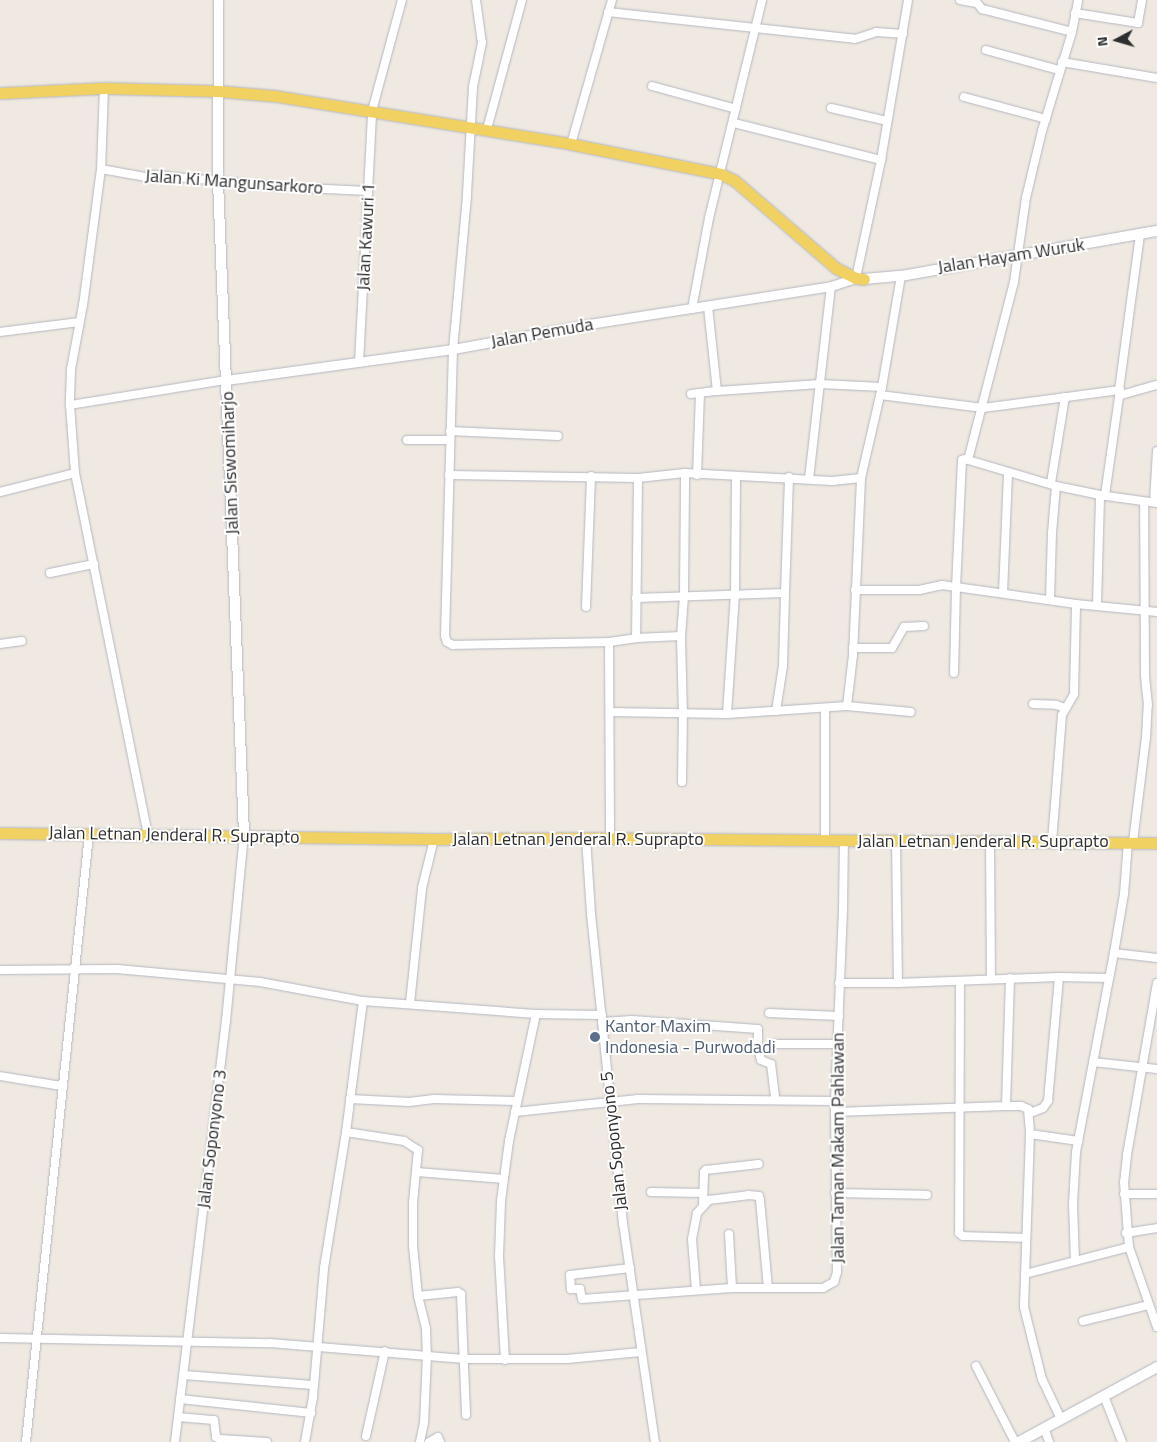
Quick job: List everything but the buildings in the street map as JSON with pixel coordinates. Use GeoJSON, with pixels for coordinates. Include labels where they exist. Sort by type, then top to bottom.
{"type":"FeatureCollection","features":[{"type":"Feature","properties":{"kind":"main road"},"geometry":{"type":"LineString","coordinates":[[0,93],[104,88],[218,91],[276,96],[571,144],[721,174],[742,186],[822,257],[860,279]]}},
{"type":"Feature","properties":{"kind":"main road","name":"Jalan Siswomiharjo"},"geometry":{"type":"LineString","coordinates":[[218,91],[218,181],[244,835]]}},
{"type":"Feature","properties":{"kind":"main road","name":"Jalan Hayam Wuruk"},"geometry":{"type":"LineString","coordinates":[[860,279],[901,276],[1157,231]]}},
{"type":"Feature","properties":{"kind":"main road","name":"Jalan Letnan Jenderal R. Suprapto"},"geometry":{"type":"LineString","coordinates":[[0,833],[434,839],[586,838],[1157,843]]}},
{"type":"Feature","properties":{"kind":"main road"},"geometry":{"type":"LineString","coordinates":[[1019,1442],[1157,1368]]}},
{"type":"Feature","properties":{"kind":"street"},"geometry":{"type":"LineString","coordinates":[[218,0],[218,91]]}},
{"type":"Feature","properties":{"kind":"street","name":"Jalan Kawuri 1"},"geometry":{"type":"LineString","coordinates":[[359,363],[372,112],[402,0]]}},
{"type":"Feature","properties":{"kind":"street"},"geometry":{"type":"LineString","coordinates":[[476,0],[482,43],[473,87],[467,196],[452,349],[445,636],[447,642],[453,645],[609,642],[636,638],[681,636]]}},
{"type":"Feature","properties":{"kind":"street"},"geometry":{"type":"LineString","coordinates":[[487,130],[522,0]]}},
{"type":"Feature","properties":{"kind":"street"},"geometry":{"type":"LineString","coordinates":[[571,144],[612,0]]}},
{"type":"Feature","properties":{"kind":"street"},"geometry":{"type":"LineString","coordinates":[[692,308],[709,218],[734,123],[762,0]]}},
{"type":"Feature","properties":{"kind":"street"},"geometry":{"type":"LineString","coordinates":[[860,279],[904,34],[908,0]]}},
{"type":"Feature","properties":{"kind":"street"},"geometry":{"type":"LineString","coordinates":[[960,0],[978,2],[982,9],[1072,32]]}},
{"type":"Feature","properties":{"kind":"street"},"geometry":{"type":"LineString","coordinates":[[968,460],[983,408],[1018,256],[1026,198],[1060,66],[1072,32],[1078,0]]}},
{"type":"Feature","properties":{"kind":"street"},"geometry":{"type":"LineString","coordinates":[[1076,13],[1138,23],[1142,0]]}},
{"type":"Feature","properties":{"kind":"street"},"geometry":{"type":"LineString","coordinates":[[608,12],[855,38],[876,32],[904,34]]}},
{"type":"Feature","properties":{"kind":"street"},"geometry":{"type":"LineString","coordinates":[[986,50],[1060,66],[1157,78]]}},
{"type":"Feature","properties":{"kind":"street"},"geometry":{"type":"LineString","coordinates":[[652,86],[736,109]]}},
{"type":"Feature","properties":{"kind":"street"},"geometry":{"type":"LineString","coordinates":[[104,88],[100,169],[71,369],[70,405],[75,473],[148,834]]}},
{"type":"Feature","properties":{"kind":"street"},"geometry":{"type":"LineString","coordinates":[[964,97],[1046,119]]}},
{"type":"Feature","properties":{"kind":"street"},"geometry":{"type":"LineString","coordinates":[[831,108],[887,121]]}},
{"type":"Feature","properties":{"kind":"street"},"geometry":{"type":"LineString","coordinates":[[734,123],[881,160]]}},
{"type":"Feature","properties":{"kind":"street","name":"Jalan Ki Mangunsarkoro"},"geometry":{"type":"LineString","coordinates":[[100,169],[146,176],[368,191]]}},
{"type":"Feature","properties":{"kind":"street"},"geometry":{"type":"LineString","coordinates":[[1097,606],[1102,496],[1120,392],[1140,234]]}},
{"type":"Feature","properties":{"kind":"street"},"geometry":{"type":"LineString","coordinates":[[847,706],[854,648],[861,478],[882,387],[901,276]]}},
{"type":"Feature","properties":{"kind":"street","name":"Jalan Pemuda"},"geometry":{"type":"LineString","coordinates":[[226,380],[452,349],[831,286],[860,279]]}},
{"type":"Feature","properties":{"kind":"street"},"geometry":{"type":"LineString","coordinates":[[809,479],[831,286]]}},
{"type":"Feature","properties":{"kind":"street"},"geometry":{"type":"LineString","coordinates":[[708,307],[717,392]]}},
{"type":"Feature","properties":{"kind":"street"},"geometry":{"type":"LineString","coordinates":[[0,332],[79,322]]}},
{"type":"Feature","properties":{"kind":"street"},"geometry":{"type":"LineString","coordinates":[[70,405],[226,380]]}},
{"type":"Feature","properties":{"kind":"street"},"geometry":{"type":"LineString","coordinates":[[691,394],[820,384],[882,387]]}},
{"type":"Feature","properties":{"kind":"street"},"geometry":{"type":"LineString","coordinates":[[880,395],[983,408],[1120,392],[1157,385]]}},
{"type":"Feature","properties":{"kind":"street"},"geometry":{"type":"LineString","coordinates":[[697,475],[700,392]]}},
{"type":"Feature","properties":{"kind":"street"},"geometry":{"type":"LineString","coordinates":[[1050,600],[1053,484],[1066,397]]}},
{"type":"Feature","properties":{"kind":"street"},"geometry":{"type":"LineString","coordinates":[[407,440],[450,436],[558,436]]}},
{"type":"Feature","properties":{"kind":"street"},"geometry":{"type":"LineString","coordinates":[[954,673],[960,462],[964,459],[1102,496],[1155,502],[1157,451]]}},
{"type":"Feature","properties":{"kind":"street"},"geometry":{"type":"LineString","coordinates":[[1003,593],[1008,472]]}},
{"type":"Feature","properties":{"kind":"street"},"geometry":{"type":"LineString","coordinates":[[0,492],[75,473]]}},
{"type":"Feature","properties":{"kind":"street"},"geometry":{"type":"LineString","coordinates":[[449,475],[638,478],[685,473],[832,481],[861,478]]}},
{"type":"Feature","properties":{"kind":"street"},"geometry":{"type":"LineString","coordinates":[[682,782],[681,636],[684,596],[685,473]]}},
{"type":"Feature","properties":{"kind":"street"},"geometry":{"type":"LineString","coordinates":[[586,607],[591,476]]}},
{"type":"Feature","properties":{"kind":"street"},"geometry":{"type":"LineString","coordinates":[[727,714],[735,594],[736,476]]}},
{"type":"Feature","properties":{"kind":"street"},"geometry":{"type":"LineString","coordinates":[[636,638],[638,478]]}},
{"type":"Feature","properties":{"kind":"street"},"geometry":{"type":"LineString","coordinates":[[776,711],[783,666],[789,478]]}},
{"type":"Feature","properties":{"kind":"street"},"geometry":{"type":"LineString","coordinates":[[1075,1261],[1073,1204],[1078,1141],[1124,894],[1148,721],[1144,502]]}},
{"type":"Feature","properties":{"kind":"street"},"geometry":{"type":"LineString","coordinates":[[50,573],[94,564]]}},
{"type":"Feature","properties":{"kind":"street"},"geometry":{"type":"LineString","coordinates":[[855,590],[919,590],[942,584],[1076,604],[1157,612]]}},
{"type":"Feature","properties":{"kind":"street"},"geometry":{"type":"LineString","coordinates":[[636,598],[785,593]]}},
{"type":"Feature","properties":{"kind":"street"},"geometry":{"type":"LineString","coordinates":[[1052,842],[1062,716],[1074,694],[1076,604]]}},
{"type":"Feature","properties":{"kind":"street"},"geometry":{"type":"LineString","coordinates":[[854,648],[892,648],[904,627],[924,626]]}},
{"type":"Feature","properties":{"kind":"street"},"geometry":{"type":"LineString","coordinates":[[0,644],[22,641]]}},
{"type":"Feature","properties":{"kind":"street"},"geometry":{"type":"LineString","coordinates":[[609,642],[610,839]]}},
{"type":"Feature","properties":{"kind":"street"},"geometry":{"type":"LineString","coordinates":[[1033,704],[1065,708]]}},
{"type":"Feature","properties":{"kind":"street"},"geometry":{"type":"LineString","coordinates":[[610,712],[727,714],[825,709],[847,706],[911,712]]}},
{"type":"Feature","properties":{"kind":"street"},"geometry":{"type":"LineString","coordinates":[[825,709],[825,840]]}},
{"type":"Feature","properties":{"kind":"street"},"geometry":{"type":"LineString","coordinates":[[26,1442],[36,1338],[48,1247],[62,1086],[77,969],[89,834]]}},
{"type":"Feature","properties":{"kind":"street","name":"Jalan Soponyono 3"},"geometry":{"type":"LineString","coordinates":[[175,1442],[189,1342],[230,978],[244,835]]}},
{"type":"Feature","properties":{"kind":"street","name":"Jalan Soponyono 5"},"geometry":{"type":"LineString","coordinates":[[586,838],[591,914],[610,1101],[633,1295],[655,1442]]}},
{"type":"Feature","properties":{"kind":"street"},"geometry":{"type":"LineString","coordinates":[[410,1002],[422,888],[434,839]]}},
{"type":"Feature","properties":{"kind":"street","name":"Jalan Taman Makam Pahlawan"},"geometry":{"type":"LineString","coordinates":[[630,1268],[570,1276],[571,1289],[580,1289],[582,1299],[732,1288],[823,1288],[834,1282],[837,1272],[835,1101],[844,909],[844,840]]}},
{"type":"Feature","properties":{"kind":"street"},"geometry":{"type":"LineString","coordinates":[[896,841],[898,983]]}},
{"type":"Feature","properties":{"kind":"street"},"geometry":{"type":"LineString","coordinates":[[990,841],[991,979]]}},
{"type":"Feature","properties":{"kind":"street"},"geometry":{"type":"LineString","coordinates":[[1114,952],[1157,958]]}},
{"type":"Feature","properties":{"kind":"street"},"geometry":{"type":"LineString","coordinates":[[0,970],[117,969],[230,978],[363,1001],[410,1002],[536,1014],[758,1029],[758,1049],[761,1060],[771,1064],[775,1099]]}},
{"type":"Feature","properties":{"kind":"street"},"geometry":{"type":"LineString","coordinates":[[840,983],[898,983],[1059,976],[1109,978]]}},
{"type":"Feature","properties":{"kind":"street"},"geometry":{"type":"LineString","coordinates":[[1030,1112],[1043,1108],[1048,1101],[1059,976]]}},
{"type":"Feature","properties":{"kind":"street"},"geometry":{"type":"LineString","coordinates":[[1006,1106],[1010,978]]}},
{"type":"Feature","properties":{"kind":"street"},"geometry":{"type":"LineString","coordinates":[[960,981],[959,1233],[963,1236],[1026,1238]]}},
{"type":"Feature","properties":{"kind":"street"},"geometry":{"type":"LineString","coordinates":[[1157,983],[1127,1155],[1124,1194],[1126,1233],[1129,1247],[1157,1327]]}},
{"type":"Feature","properties":{"kind":"street"},"geometry":{"type":"LineString","coordinates":[[305,1442],[311,1413],[324,1268],[346,1132],[363,1001]]}},
{"type":"Feature","properties":{"kind":"street"},"geometry":{"type":"LineString","coordinates":[[768,1013],[839,1016]]}},
{"type":"Feature","properties":{"kind":"street"},"geometry":{"type":"LineString","coordinates":[[504,1360],[499,1256],[504,1179],[517,1101],[536,1014]]}},
{"type":"Feature","properties":{"kind":"street"},"geometry":{"type":"LineString","coordinates":[[773,1044],[837,1044]]}},
{"type":"Feature","properties":{"kind":"street"},"geometry":{"type":"LineString","coordinates":[[1093,1062],[1157,1069]]}},
{"type":"Feature","properties":{"kind":"street"},"geometry":{"type":"LineString","coordinates":[[0,1076],[62,1086]]}},
{"type":"Feature","properties":{"kind":"street"},"geometry":{"type":"LineString","coordinates":[[350,1099],[409,1102],[434,1099],[517,1101]]}},
{"type":"Feature","properties":{"kind":"street"},"geometry":{"type":"LineString","coordinates":[[515,1112],[638,1099],[835,1101]]}},
{"type":"Feature","properties":{"kind":"street"},"geometry":{"type":"LineString","coordinates":[[835,1112],[1021,1106],[1030,1112]]}},
{"type":"Feature","properties":{"kind":"street"},"geometry":{"type":"LineString","coordinates":[[1030,1112],[1024,1307],[1042,1379],[1061,1419]]}},
{"type":"Feature","properties":{"kind":"street"},"geometry":{"type":"LineString","coordinates":[[346,1132],[404,1141],[414,1145],[418,1150],[412,1225],[418,1296],[426,1329],[427,1355],[422,1441]]}},
{"type":"Feature","properties":{"kind":"street"},"geometry":{"type":"LineString","coordinates":[[1030,1134],[1078,1141]]}},
{"type":"Feature","properties":{"kind":"street"},"geometry":{"type":"LineString","coordinates":[[696,1290],[692,1239],[694,1221],[703,1204],[706,1170],[760,1164]]}},
{"type":"Feature","properties":{"kind":"street"},"geometry":{"type":"LineString","coordinates":[[417,1172],[504,1179]]}},
{"type":"Feature","properties":{"kind":"street"},"geometry":{"type":"LineString","coordinates":[[651,1192],[703,1193]]}},
{"type":"Feature","properties":{"kind":"street"},"geometry":{"type":"LineString","coordinates":[[835,1193],[927,1195]]}},
{"type":"Feature","properties":{"kind":"street"},"geometry":{"type":"LineString","coordinates":[[1124,1194],[1157,1194]]}},
{"type":"Feature","properties":{"kind":"street"},"geometry":{"type":"LineString","coordinates":[[703,1204],[714,1198],[759,1196],[768,1288]]}},
{"type":"Feature","properties":{"kind":"street"},"geometry":{"type":"LineString","coordinates":[[1126,1233],[1157,1228]]}},
{"type":"Feature","properties":{"kind":"street"},"geometry":{"type":"LineString","coordinates":[[729,1234],[732,1288]]}},
{"type":"Feature","properties":{"kind":"street"},"geometry":{"type":"LineString","coordinates":[[1025,1274],[1129,1247]]}},
{"type":"Feature","properties":{"kind":"street"},"geometry":{"type":"LineString","coordinates":[[418,1296],[460,1292],[466,1415]]}},
{"type":"Feature","properties":{"kind":"street"},"geometry":{"type":"LineString","coordinates":[[1083,1321],[1148,1305]]}},
{"type":"Feature","properties":{"kind":"street"},"geometry":{"type":"LineString","coordinates":[[0,1338],[234,1342],[384,1351],[464,1359],[504,1360],[585,1358],[641,1352]]}},
{"type":"Feature","properties":{"kind":"street"},"geometry":{"type":"LineString","coordinates":[[366,1436],[384,1351]]}},
{"type":"Feature","properties":{"kind":"street"},"geometry":{"type":"LineString","coordinates":[[976,1366],[1015,1442]]}},
{"type":"Feature","properties":{"kind":"street"},"geometry":{"type":"LineString","coordinates":[[184,1375],[313,1385]]}},
{"type":"Feature","properties":{"kind":"street"},"geometry":{"type":"LineString","coordinates":[[1104,1396],[1122,1442]]}},
{"type":"Feature","properties":{"kind":"street"},"geometry":{"type":"LineString","coordinates":[[180,1398],[311,1413]]}},
{"type":"Feature","properties":{"kind":"street"},"geometry":{"type":"LineString","coordinates":[[178,1417],[214,1420],[216,1437],[220,1439],[267,1442]]}},
{"type":"Feature","properties":{"kind":"street"},"geometry":{"type":"LineString","coordinates":[[1044,1428],[1048,1442]]}},
{"type":"Feature","properties":{"kind":"street"},"geometry":{"type":"LineString","coordinates":[[429,1442],[439,1440]]}},
{"type":"Feature","properties":{"kind":"place","name":"Kantor Maxim Indonesia - Purwodadi"},"geometry":{"type":"Point","coordinates":[595,1037]}}]}
